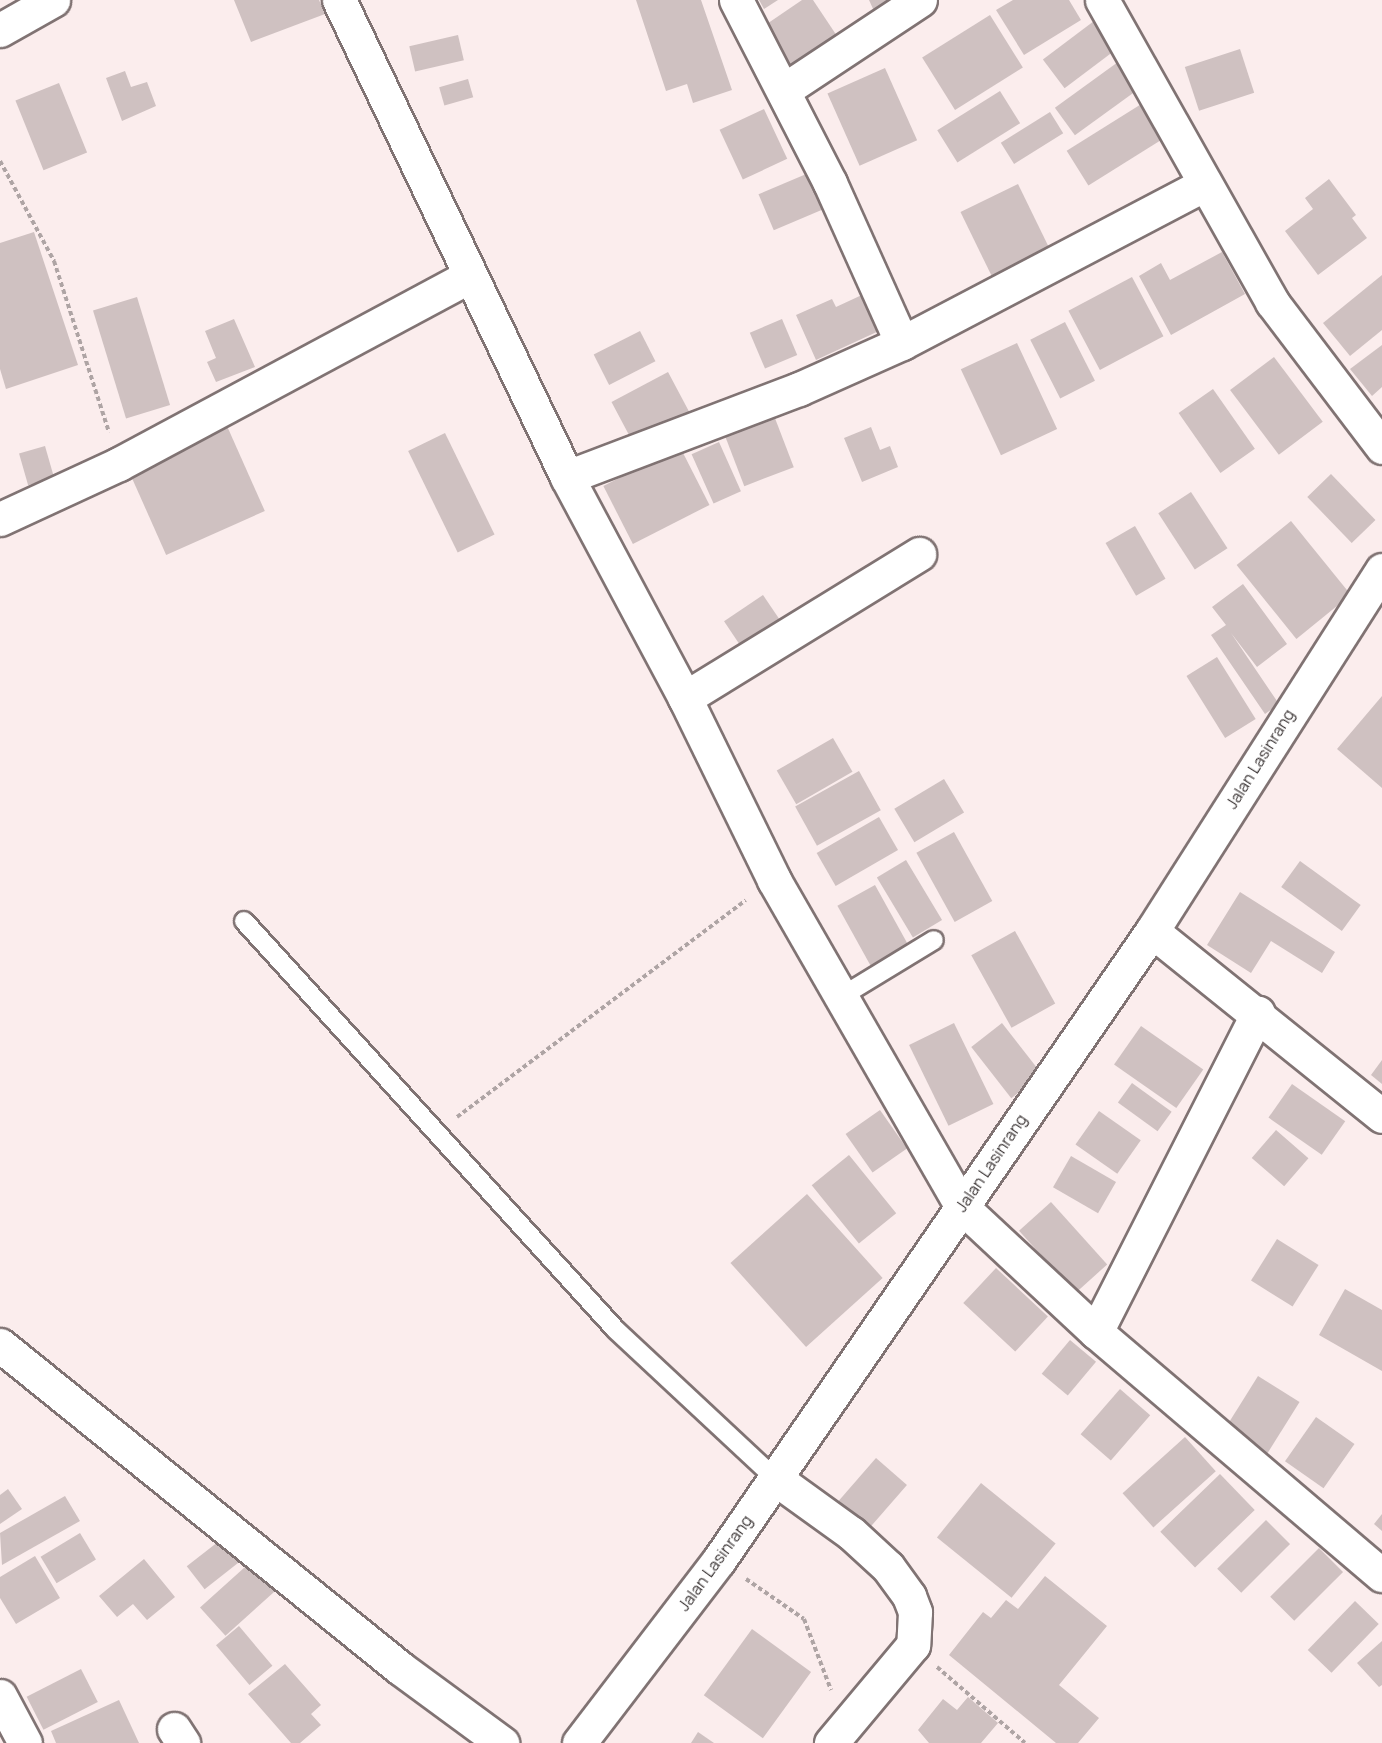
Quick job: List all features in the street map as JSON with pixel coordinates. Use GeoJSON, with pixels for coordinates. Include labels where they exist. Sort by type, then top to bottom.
{"type":"FeatureCollection","features":[{"type":"Feature","properties":{"kind":"street"},"geometry":{"type":"LineString","coordinates":[[0,30],[53,0]]}},
{"type":"Feature","properties":{"kind":"street"},"geometry":{"type":"LineString","coordinates":[[339,0],[567,477],[685,698],[774,880],[839,998],[962,1207],[1096,1332],[1382,1575]]}},
{"type":"Feature","properties":{"kind":"street"},"geometry":{"type":"LineString","coordinates":[[736,0],[784,90],[902,343]]}},
{"type":"Feature","properties":{"kind":"street"},"geometry":{"type":"LineString","coordinates":[[784,90],[920,0]]}},
{"type":"Feature","properties":{"kind":"street"},"geometry":{"type":"LineString","coordinates":[[1102,0],[1203,185],[1272,302],[1382,447]]}},
{"type":"Feature","properties":{"kind":"street"},"geometry":{"type":"LineString","coordinates":[[567,477],[799,389],[902,343],[1203,185]]}},
{"type":"Feature","properties":{"kind":"street"},"geometry":{"type":"LineString","coordinates":[[0,519],[119,464],[471,276]]}},
{"type":"Feature","properties":{"kind":"street"},"geometry":{"type":"LineString","coordinates":[[685,698],[919,554]]}},
{"type":"Feature","properties":{"kind":"street","name":"Jalan Lasinrang"},"geometry":{"type":"LineString","coordinates":[[579,1743],[719,1560],[1152,931],[1382,570]]}},
{"type":"Feature","properties":{"kind":"street"},"geometry":{"type":"LineString","coordinates":[[1152,931],[1258,1013],[1382,1116]]}},
{"type":"Feature","properties":{"kind":"street"},"geometry":{"type":"LineString","coordinates":[[1096,1332],[1258,1013]]}},
{"type":"Feature","properties":{"kind":"street"},"geometry":{"type":"LineString","coordinates":[[0,1345],[400,1668],[502,1743]]}},
{"type":"Feature","properties":{"kind":"street"},"geometry":{"type":"LineString","coordinates":[[776,1479],[851,1533],[888,1567],[909,1596],[915,1612],[913,1645],[831,1743]]}},
{"type":"Feature","properties":{"kind":"street"},"geometry":{"type":"LineString","coordinates":[[0,1696],[26,1743]]}},
{"type":"Feature","properties":{"kind":"lane"},"geometry":{"type":"LineString","coordinates":[[244,921],[616,1330],[776,1479]]}},
{"type":"Feature","properties":{"kind":"lane"},"geometry":{"type":"LineString","coordinates":[[839,998],[934,940]]}},
{"type":"Feature","properties":{"kind":"path"},"geometry":{"type":"LineString","coordinates":[[0,161],[54,261],[119,464]]}},
{"type":"Feature","properties":{"kind":"path"},"geometry":{"type":"LineString","coordinates":[[437,1131],[774,880]]}},
{"type":"Feature","properties":{"kind":"path"},"geometry":{"type":"LineString","coordinates":[[719,1560],[804,1619],[834,1698]]}},
{"type":"Feature","properties":{"kind":"path"},"geometry":{"type":"LineString","coordinates":[[913,1645],[1025,1743]]}},
{"type":"Feature","properties":{"kind":"building"},"geometry":{"type":"Polygon","coordinates":[[[234,0],[319,0],[325,14],[251,42],[234,0]]]}},
{"type":"Feature","properties":{"kind":"building"},"geometry":{"type":"Polygon","coordinates":[[[636,0],[701,0],[732,90],[693,103],[687,84],[666,91],[636,0]]]}},
{"type":"Feature","properties":{"kind":"building"},"geometry":{"type":"Polygon","coordinates":[[[759,0],[778,0],[764,9],[759,0]]]}},
{"type":"Feature","properties":{"kind":"building"},"geometry":{"type":"Polygon","coordinates":[[[802,0],[813,0],[839,39],[791,72],[761,28],[802,0]]]}},
{"type":"Feature","properties":{"kind":"building"},"geometry":{"type":"Polygon","coordinates":[[[869,0],[897,0],[874,11],[869,0]]]}},
{"type":"Feature","properties":{"kind":"building"},"geometry":{"type":"Polygon","coordinates":[[[1013,0],[1069,0],[1081,20],[1024,55],[996,10],[1013,0]]]}},
{"type":"Feature","properties":{"kind":"building"},"geometry":{"type":"Polygon","coordinates":[[[990,15],[1023,68],[955,110],[922,57],[990,15]]]}},
{"type":"Feature","properties":{"kind":"building"},"geometry":{"type":"Polygon","coordinates":[[[1098,18],[1120,47],[1065,88],[1043,60],[1098,18]]]}},
{"type":"Feature","properties":{"kind":"building"},"geometry":{"type":"Polygon","coordinates":[[[458,35],[464,60],[415,72],[409,46],[458,35]]]}},
{"type":"Feature","properties":{"kind":"building"},"geometry":{"type":"Polygon","coordinates":[[[1240,49],[1254,93],[1199,111],[1185,67],[1240,49]]]}},
{"type":"Feature","properties":{"kind":"building"},"geometry":{"type":"Polygon","coordinates":[[[1118,62],[1138,90],[1075,135],[1055,108],[1118,62]]]}},
{"type":"Feature","properties":{"kind":"building"},"geometry":{"type":"Polygon","coordinates":[[[885,68],[917,140],[860,166],[827,94],[885,68]]]}},
{"type":"Feature","properties":{"kind":"building"},"geometry":{"type":"Polygon","coordinates":[[[125,71],[131,87],[147,82],[156,106],[122,121],[106,78],[125,71]]]}},
{"type":"Feature","properties":{"kind":"building"},"geometry":{"type":"Polygon","coordinates":[[[468,79],[473,97],[444,106],[439,87],[468,79]]]}},
{"type":"Feature","properties":{"kind":"building"},"geometry":{"type":"Polygon","coordinates":[[[59,83],[87,153],[44,170],[15,101],[59,83]]]}},
{"type":"Feature","properties":{"kind":"building"},"geometry":{"type":"Polygon","coordinates":[[[1000,91],[1020,123],[957,162],[937,130],[1000,91]]]}},
{"type":"Feature","properties":{"kind":"building"},"geometry":{"type":"Polygon","coordinates":[[[1143,103],[1165,138],[1088,185],[1067,151],[1143,103]]]}},
{"type":"Feature","properties":{"kind":"building"},"geometry":{"type":"Polygon","coordinates":[[[764,109],[787,159],[743,180],[720,130],[764,109]]]}},
{"type":"Feature","properties":{"kind":"building"},"geometry":{"type":"Polygon","coordinates":[[[1050,112],[1063,133],[1014,164],[1001,143],[1050,112]]]}},
{"type":"Feature","properties":{"kind":"building"},"geometry":{"type":"Polygon","coordinates":[[[811,172],[826,208],[774,230],[759,194],[811,172]]]}},
{"type":"Feature","properties":{"kind":"building"},"geometry":{"type":"Polygon","coordinates":[[[1329,179],[1356,215],[1352,218],[1367,238],[1318,275],[1285,231],[1313,209],[1305,198],[1329,179]]]}},
{"type":"Feature","properties":{"kind":"building"},"geometry":{"type":"Polygon","coordinates":[[[1018,184],[1054,257],[996,285],[960,212],[1018,184]]]}},
{"type":"Feature","properties":{"kind":"building"},"geometry":{"type":"Polygon","coordinates":[[[34,232],[78,365],[6,389],[0,369],[0,243],[34,232]]]}},
{"type":"Feature","properties":{"kind":"building"},"geometry":{"type":"Polygon","coordinates":[[[1222,252],[1245,294],[1171,335],[1139,276],[1161,263],[1170,280],[1222,252]]]}},
{"type":"Feature","properties":{"kind":"building"},"geometry":{"type":"Polygon","coordinates":[[[1382,275],[1382,330],[1350,356],[1323,323],[1382,275]]]}},
{"type":"Feature","properties":{"kind":"building"},"geometry":{"type":"Polygon","coordinates":[[[1132,277],[1163,336],[1100,370],[1068,311],[1132,277]]]}},
{"type":"Feature","properties":{"kind":"building"},"geometry":{"type":"Polygon","coordinates":[[[864,294],[881,330],[816,360],[796,315],[832,299],[836,307],[864,294]]]}},
{"type":"Feature","properties":{"kind":"building"},"geometry":{"type":"Polygon","coordinates":[[[137,297],[170,405],[126,419],[93,310],[137,297]]]}},
{"type":"Feature","properties":{"kind":"building"},"geometry":{"type":"Polygon","coordinates":[[[234,319],[255,367],[216,382],[207,362],[216,358],[205,331],[234,319]]]}},
{"type":"Feature","properties":{"kind":"building"},"geometry":{"type":"Polygon","coordinates":[[[782,319],[797,355],[765,369],[750,333],[782,319]]]}},
{"type":"Feature","properties":{"kind":"building"},"geometry":{"type":"Polygon","coordinates":[[[1065,322],[1095,381],[1060,399],[1030,340],[1065,322]]]}},
{"type":"Feature","properties":{"kind":"building"},"geometry":{"type":"Polygon","coordinates":[[[640,331],[655,361],[609,385],[594,355],[640,331]]]}},
{"type":"Feature","properties":{"kind":"building"},"geometry":{"type":"Polygon","coordinates":[[[1017,343],[1057,429],[1001,455],[961,369],[1017,343]]]}},
{"type":"Feature","properties":{"kind":"building"},"geometry":{"type":"Polygon","coordinates":[[[1382,345],[1382,387],[1372,396],[1350,369],[1382,345]]]}},
{"type":"Feature","properties":{"kind":"building"},"geometry":{"type":"Polygon","coordinates":[[[1274,357],[1323,422],[1279,455],[1230,390],[1274,357]]]}},
{"type":"Feature","properties":{"kind":"building"},"geometry":{"type":"Polygon","coordinates":[[[668,372],[689,412],[633,442],[611,402],[668,372]]]}},
{"type":"Feature","properties":{"kind":"building"},"geometry":{"type":"Polygon","coordinates":[[[1213,389],[1255,449],[1220,473],[1179,413],[1213,389]]]}},
{"type":"Feature","properties":{"kind":"building"},"geometry":{"type":"Polygon","coordinates":[[[773,413],[794,467],[744,486],[724,432],[773,413]]]}},
{"type":"Feature","properties":{"kind":"building"},"geometry":{"type":"Polygon","coordinates":[[[227,426],[265,511],[166,555],[128,470],[227,426]]]}},
{"type":"Feature","properties":{"kind":"building"},"geometry":{"type":"Polygon","coordinates":[[[871,427],[880,450],[890,446],[898,467],[862,482],[844,438],[871,427]]]}},
{"type":"Feature","properties":{"kind":"building"},"geometry":{"type":"Polygon","coordinates":[[[445,433],[495,535],[458,553],[408,451],[445,433]]]}},
{"type":"Feature","properties":{"kind":"building"},"geometry":{"type":"Polygon","coordinates":[[[719,442],[741,491],[714,504],[692,454],[719,442]]]}},
{"type":"Feature","properties":{"kind":"building"},"geometry":{"type":"Polygon","coordinates":[[[45,446],[54,478],[28,485],[19,453],[45,446]]]}},
{"type":"Feature","properties":{"kind":"building"},"geometry":{"type":"Polygon","coordinates":[[[680,447],[710,505],[633,544],[603,486],[680,447]]]}},
{"type":"Feature","properties":{"kind":"building"},"geometry":{"type":"Polygon","coordinates":[[[1331,474],[1375,520],[1352,543],[1307,497],[1331,474]]]}},
{"type":"Feature","properties":{"kind":"building"},"geometry":{"type":"Polygon","coordinates":[[[1191,492],[1227,548],[1195,569],[1158,513],[1191,492]]]}},
{"type":"Feature","properties":{"kind":"building"},"geometry":{"type":"Polygon","coordinates":[[[1291,521],[1351,595],[1296,639],[1237,565],[1291,521]]]}},
{"type":"Feature","properties":{"kind":"building"},"geometry":{"type":"Polygon","coordinates":[[[1135,526],[1166,579],[1136,596],[1106,543],[1135,526]]]}},
{"type":"Feature","properties":{"kind":"building"},"geometry":{"type":"Polygon","coordinates":[[[1243,584],[1287,644],[1257,667],[1231,633],[1279,704],[1265,714],[1211,635],[1226,625],[1212,607],[1243,584]]]}},
{"type":"Feature","properties":{"kind":"building"},"geometry":{"type":"Polygon","coordinates":[[[763,595],[780,620],[741,646],[724,621],[763,595]]]}},
{"type":"Feature","properties":{"kind":"building"},"geometry":{"type":"Polygon","coordinates":[[[1217,657],[1256,719],[1225,738],[1186,676],[1217,657]]]}},
{"type":"Feature","properties":{"kind":"building"},"geometry":{"type":"Polygon","coordinates":[[[1382,696],[1382,788],[1337,749],[1382,696]]]}},
{"type":"Feature","properties":{"kind":"building"},"geometry":{"type":"Polygon","coordinates":[[[833,738],[852,772],[796,804],[777,770],[833,738]]]}},
{"type":"Feature","properties":{"kind":"building"},"geometry":{"type":"Polygon","coordinates":[[[859,771],[881,810],[817,846],[795,806],[859,771]]]}},
{"type":"Feature","properties":{"kind":"building"},"geometry":{"type":"Polygon","coordinates":[[[944,779],[964,812],[914,842],[894,809],[944,779]]]}},
{"type":"Feature","properties":{"kind":"building"},"geometry":{"type":"Polygon","coordinates":[[[879,817],[898,850],[836,886],[817,853],[879,817]]]}},
{"type":"Feature","properties":{"kind":"building"},"geometry":{"type":"Polygon","coordinates":[[[954,832],[992,901],[955,922],[916,853],[954,832]]]}},
{"type":"Feature","properties":{"kind":"building"},"geometry":{"type":"Polygon","coordinates":[[[906,860],[942,920],[913,938],[877,878],[906,860]]]}},
{"type":"Feature","properties":{"kind":"building"},"geometry":{"type":"Polygon","coordinates":[[[1300,861],[1361,905],[1342,931],[1281,887],[1300,861]]]}},
{"type":"Feature","properties":{"kind":"building"},"geometry":{"type":"Polygon","coordinates":[[[875,885],[910,948],[872,969],[837,906],[875,885]]]}},
{"type":"Feature","properties":{"kind":"building"},"geometry":{"type":"Polygon","coordinates":[[[1240,892],[1335,952],[1322,973],[1271,941],[1251,973],[1207,945],[1240,892]]]}},
{"type":"Feature","properties":{"kind":"building"},"geometry":{"type":"Polygon","coordinates":[[[1015,931],[1055,1004],[1012,1028],[971,955],[1015,931]]]}},
{"type":"Feature","properties":{"kind":"building"},"geometry":{"type":"Polygon","coordinates":[[[954,1023],[993,1104],[949,1126],[909,1045],[954,1023]]]}},
{"type":"Feature","properties":{"kind":"building"},"geometry":{"type":"Polygon","coordinates":[[[1002,1023],[1042,1074],[1011,1098],[971,1047],[1002,1023]]]}},
{"type":"Feature","properties":{"kind":"building"},"geometry":{"type":"Polygon","coordinates":[[[1141,1026],[1203,1070],[1176,1108],[1114,1065],[1141,1026]]]}},
{"type":"Feature","properties":{"kind":"building"},"geometry":{"type":"Polygon","coordinates":[[[1382,1060],[1382,1084],[1371,1075],[1382,1060]]]}},
{"type":"Feature","properties":{"kind":"building"},"geometry":{"type":"Polygon","coordinates":[[[1132,1083],[1172,1112],[1158,1131],[1118,1102],[1132,1083]]]}},
{"type":"Feature","properties":{"kind":"building"},"geometry":{"type":"Polygon","coordinates":[[[1292,1084],[1345,1121],[1322,1155],[1268,1118],[1292,1084]]]}},
{"type":"Feature","properties":{"kind":"building"},"geometry":{"type":"Polygon","coordinates":[[[880,1110],[907,1149],[873,1173],[846,1134],[880,1110]]]}},
{"type":"Feature","properties":{"kind":"building"},"geometry":{"type":"Polygon","coordinates":[[[1099,1111],[1141,1140],[1117,1174],[1075,1145],[1099,1111]]]}},
{"type":"Feature","properties":{"kind":"building"},"geometry":{"type":"Polygon","coordinates":[[[1276,1130],[1308,1158],[1284,1186],[1252,1158],[1276,1130]]]}},
{"type":"Feature","properties":{"kind":"building"},"geometry":{"type":"Polygon","coordinates":[[[849,1155],[896,1213],[859,1243],[812,1185],[849,1155]]]}},
{"type":"Feature","properties":{"kind":"building"},"geometry":{"type":"Polygon","coordinates":[[[1071,1156],[1116,1182],[1098,1213],[1053,1187],[1071,1156]]]}},
{"type":"Feature","properties":{"kind":"building"},"geometry":{"type":"Polygon","coordinates":[[[807,1194],[883,1278],[806,1347],[730,1263],[807,1194]]]}},
{"type":"Feature","properties":{"kind":"building"},"geometry":{"type":"Polygon","coordinates":[[[1051,1202],[1107,1264],[1075,1293],[1019,1231],[1051,1202]]]}},
{"type":"Feature","properties":{"kind":"building"},"geometry":{"type":"Polygon","coordinates":[[[1277,1239],[1319,1265],[1293,1307],[1251,1281],[1277,1239]]]}},
{"type":"Feature","properties":{"kind":"building"},"geometry":{"type":"Polygon","coordinates":[[[996,1268],[1048,1316],[1015,1352],[963,1303],[996,1268]]]}},
{"type":"Feature","properties":{"kind":"building"},"geometry":{"type":"Polygon","coordinates":[[[1345,1289],[1382,1310],[1382,1371],[1319,1335],[1345,1289]]]}},
{"type":"Feature","properties":{"kind":"building"},"geometry":{"type":"Polygon","coordinates":[[[1070,1340],[1096,1362],[1068,1396],[1042,1374],[1070,1340]]]}},
{"type":"Feature","properties":{"kind":"building"},"geometry":{"type":"Polygon","coordinates":[[[1258,1376],[1300,1402],[1267,1455],[1225,1429],[1258,1376]]]}},
{"type":"Feature","properties":{"kind":"building"},"geometry":{"type":"Polygon","coordinates":[[[1120,1389],[1150,1415],[1111,1461],[1081,1434],[1120,1389]]]}},
{"type":"Feature","properties":{"kind":"building"},"geometry":{"type":"Polygon","coordinates":[[[1316,1417],[1355,1444],[1324,1488],[1285,1461],[1316,1417]]]}},
{"type":"Feature","properties":{"kind":"building"},"geometry":{"type":"Polygon","coordinates":[[[1185,1437],[1216,1471],[1153,1527],[1123,1493],[1185,1437]]]}},
{"type":"Feature","properties":{"kind":"building"},"geometry":{"type":"Polygon","coordinates":[[[876,1458],[907,1485],[865,1533],[834,1506],[876,1458]]]}},
{"type":"Feature","properties":{"kind":"building"},"geometry":{"type":"Polygon","coordinates":[[[1220,1474],[1255,1510],[1195,1568],[1160,1532],[1220,1474]]]}},
{"type":"Feature","properties":{"kind":"building"},"geometry":{"type":"Polygon","coordinates":[[[981,1483],[1056,1543],[1012,1598],[937,1537],[981,1483]]]}},
{"type":"Feature","properties":{"kind":"building"},"geometry":{"type":"Polygon","coordinates":[[[8,1489],[22,1509],[0,1524],[0,1495],[8,1489]]]}},
{"type":"Feature","properties":{"kind":"building"},"geometry":{"type":"Polygon","coordinates":[[[65,1496],[80,1521],[2,1565],[0,1533],[65,1496]]]}},
{"type":"Feature","properties":{"kind":"building"},"geometry":{"type":"Polygon","coordinates":[[[1382,1514],[1382,1531],[1374,1524],[1382,1514]]]}},
{"type":"Feature","properties":{"kind":"building"},"geometry":{"type":"Polygon","coordinates":[[[1266,1520],[1290,1544],[1241,1593],[1217,1569],[1266,1520]]]}},
{"type":"Feature","properties":{"kind":"building"},"geometry":{"type":"Polygon","coordinates":[[[80,1533],[96,1560],[57,1583],[41,1557],[80,1533]]]}},
{"type":"Feature","properties":{"kind":"building"},"geometry":{"type":"Polygon","coordinates":[[[223,1538],[241,1561],[205,1589],[187,1566],[223,1538]]]}},
{"type":"Feature","properties":{"kind":"building"},"geometry":{"type":"Polygon","coordinates":[[[1319,1548],[1343,1572],[1294,1621],[1270,1597],[1319,1548]]]}},
{"type":"Feature","properties":{"kind":"building"},"geometry":{"type":"Polygon","coordinates":[[[35,1556],[60,1598],[16,1624],[0,1598],[0,1577],[35,1556]]]}},
{"type":"Feature","properties":{"kind":"building"},"geometry":{"type":"Polygon","coordinates":[[[255,1558],[280,1586],[225,1636],[200,1608],[255,1558]]]}},
{"type":"Feature","properties":{"kind":"building"},"geometry":{"type":"Polygon","coordinates":[[[144,1559],[175,1597],[147,1620],[133,1604],[117,1617],[99,1596],[144,1559]]]}},
{"type":"Feature","properties":{"kind":"building"},"geometry":{"type":"Polygon","coordinates":[[[1045,1576],[1107,1626],[1059,1685],[1099,1718],[1078,1743],[1056,1743],[949,1655],[983,1612],[991,1618],[1006,1600],[1018,1609],[1045,1576]]]}},
{"type":"Feature","properties":{"kind":"building"},"geometry":{"type":"Polygon","coordinates":[[[1355,1601],[1379,1624],[1332,1673],[1308,1650],[1355,1601]]]}},
{"type":"Feature","properties":{"kind":"building"},"geometry":{"type":"Polygon","coordinates":[[[239,1626],[272,1666],[249,1685],[216,1645],[239,1626]]]}},
{"type":"Feature","properties":{"kind":"building"},"geometry":{"type":"Polygon","coordinates":[[[752,1629],[811,1672],[763,1738],[704,1695],[752,1629]]]}},
{"type":"Feature","properties":{"kind":"building"},"geometry":{"type":"Polygon","coordinates":[[[1382,1641],[1382,1685],[1379,1687],[1357,1663],[1382,1641]]]}},
{"type":"Feature","properties":{"kind":"building"},"geometry":{"type":"Polygon","coordinates":[[[285,1664],[321,1705],[311,1714],[321,1725],[300,1743],[291,1743],[248,1694],[285,1664]]]}},
{"type":"Feature","properties":{"kind":"building"},"geometry":{"type":"Polygon","coordinates":[[[81,1669],[98,1702],[43,1730],[27,1697],[81,1669]]]}},
{"type":"Feature","properties":{"kind":"building"},"geometry":{"type":"Polygon","coordinates":[[[968,1697],[998,1723],[981,1743],[929,1743],[918,1730],[943,1699],[957,1710],[968,1697]]]}},
{"type":"Feature","properties":{"kind":"building"},"geometry":{"type":"Polygon","coordinates":[[[119,1700],[139,1743],[56,1743],[51,1731],[119,1700]]]}},
{"type":"Feature","properties":{"kind":"building"},"geometry":{"type":"Polygon","coordinates":[[[698,1732],[714,1743],[691,1743],[698,1732]]]}}]}
